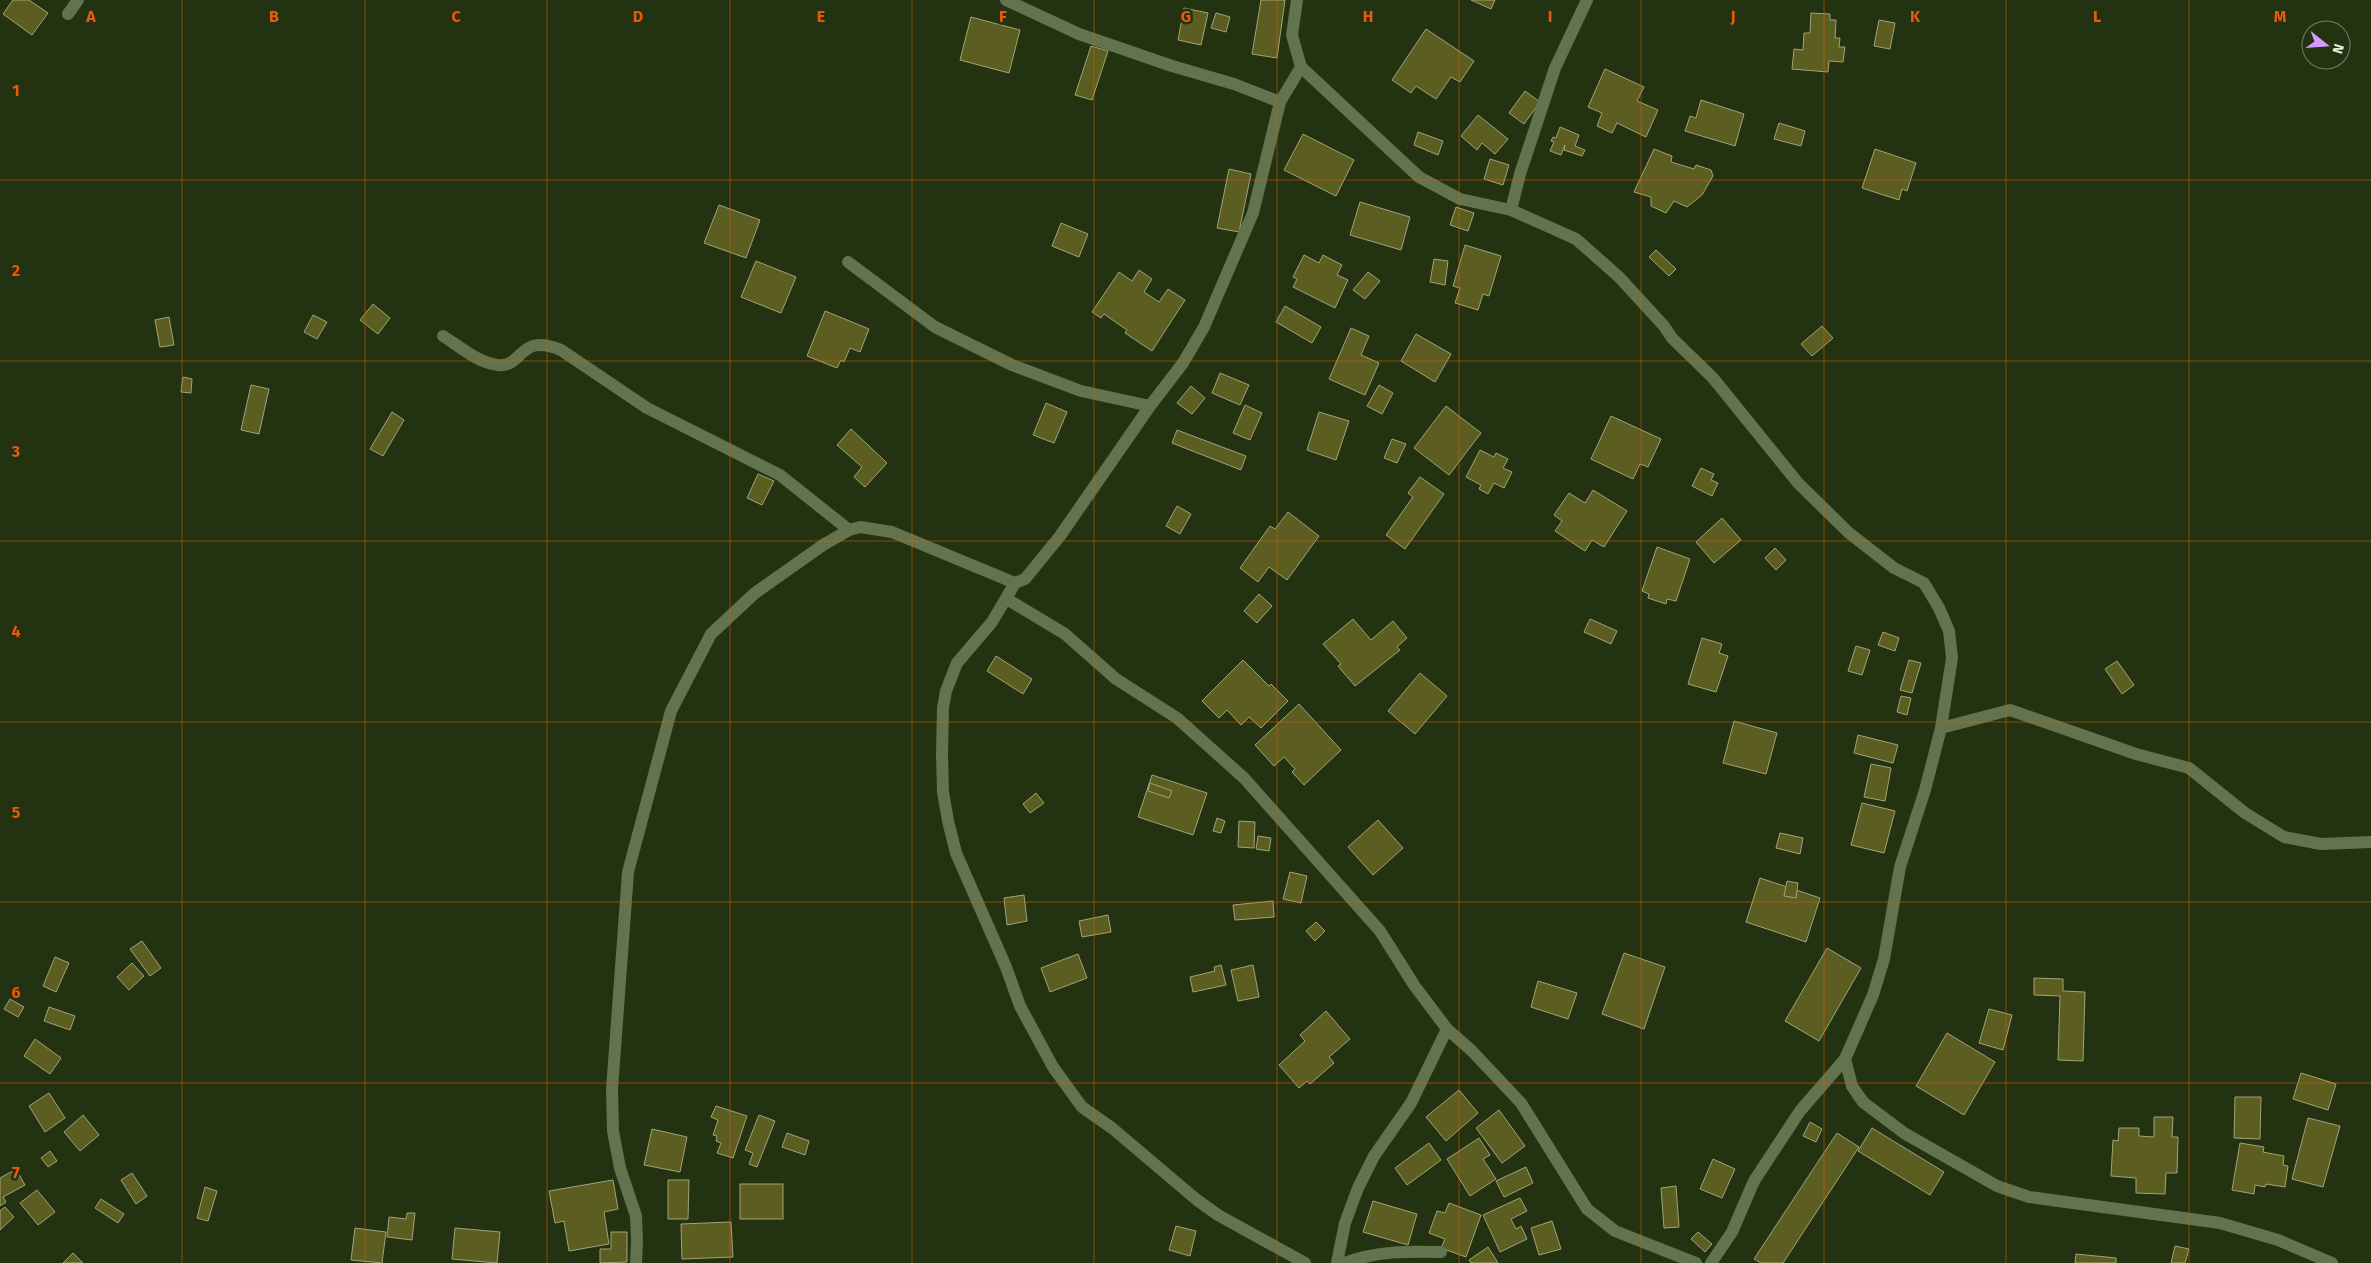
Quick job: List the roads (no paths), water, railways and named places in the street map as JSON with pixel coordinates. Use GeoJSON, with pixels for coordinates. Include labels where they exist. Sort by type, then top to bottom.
{"type":"FeatureCollection","features":[{"type":"Feature","properties":{"kind":"street"},"geometry":{"type":"LineString","coordinates":[[68,14],[78,0]]}},
{"type":"Feature","properties":{"kind":"street"},"geometry":{"type":"LineString","coordinates":[[1006,0],[1079,34],[1172,66],[1234,84],[1280,102]]}},
{"type":"Feature","properties":{"kind":"street"},"geometry":{"type":"LineString","coordinates":[[1297,0],[1292,35],[1301,68],[1419,177],[1460,200],[1511,210],[1576,238],[1619,277],[1664,326],[1672,338],[1713,378],[1798,483],[1857,539],[1894,568],[1924,583],[1939,608],[1949,631],[1952,658],[1940,728],[1925,790],[1900,867],[1884,960],[1874,995],[1845,1059],[1800,1111],[1754,1181],[1732,1232],[1711,1263]]}},
{"type":"Feature","properties":{"kind":"street"},"geometry":{"type":"LineString","coordinates":[[1511,210],[1520,174],[1556,68],[1587,0]]}},
{"type":"Feature","properties":{"kind":"street"},"geometry":{"type":"LineString","coordinates":[[1301,68],[1280,102],[1253,213],[1204,327],[1183,363],[1150,406],[1060,536],[1025,579],[1015,583],[992,622],[957,663],[946,691],[943,708],[942,755],[943,792],[956,853],[1006,967],[1020,1006],[1053,1067],[1082,1107],[1112,1128],[1197,1200],[1218,1215],[1305,1263]]}},
{"type":"Feature","properties":{"kind":"street"},"geometry":{"type":"LineString","coordinates":[[848,262],[935,327],[1012,365],[1081,391],[1150,406]]}},
{"type":"Feature","properties":{"kind":"street"},"geometry":{"type":"LineString","coordinates":[[443,336],[484,362],[500,366],[514,359],[530,346],[545,343],[561,350],[646,408],[780,475],[848,530]]}},
{"type":"Feature","properties":{"kind":"street"},"geometry":{"type":"LineString","coordinates":[[636,1263],[638,1241],[636,1216],[620,1168],[613,1131],[612,1088],[628,872],[671,711],[711,634],[755,593],[823,545],[848,530],[860,527],[892,532],[1015,583]]}},
{"type":"Feature","properties":{"kind":"street"},"geometry":{"type":"LineString","coordinates":[[1007,599],[1065,634],[1116,679],[1178,718],[1244,778],[1380,931],[1414,985],[1447,1029],[1471,1050],[1521,1103],[1587,1209],[1615,1231],[1696,1263]]}},
{"type":"Feature","properties":{"kind":"street"},"geometry":{"type":"LineString","coordinates":[[1940,728],[2010,710],[2136,754],[2190,768],[2245,813],[2284,837],[2321,844],[2371,842]]}},
{"type":"Feature","properties":{"kind":"street"},"geometry":{"type":"LineString","coordinates":[[1337,1263],[1345,1223],[1358,1188],[1374,1156],[1411,1103],[1447,1029]]}},
{"type":"Feature","properties":{"kind":"street"},"geometry":{"type":"LineString","coordinates":[[1845,1059],[1852,1086],[1863,1102],[1904,1133],[1997,1186],[2029,1197],[2220,1223],[2278,1240],[2332,1263]]}},
{"type":"Feature","properties":{"kind":"street"},"geometry":{"type":"LineString","coordinates":[[1344,1263],[1373,1255],[1400,1251],[1441,1252]]}}]}
